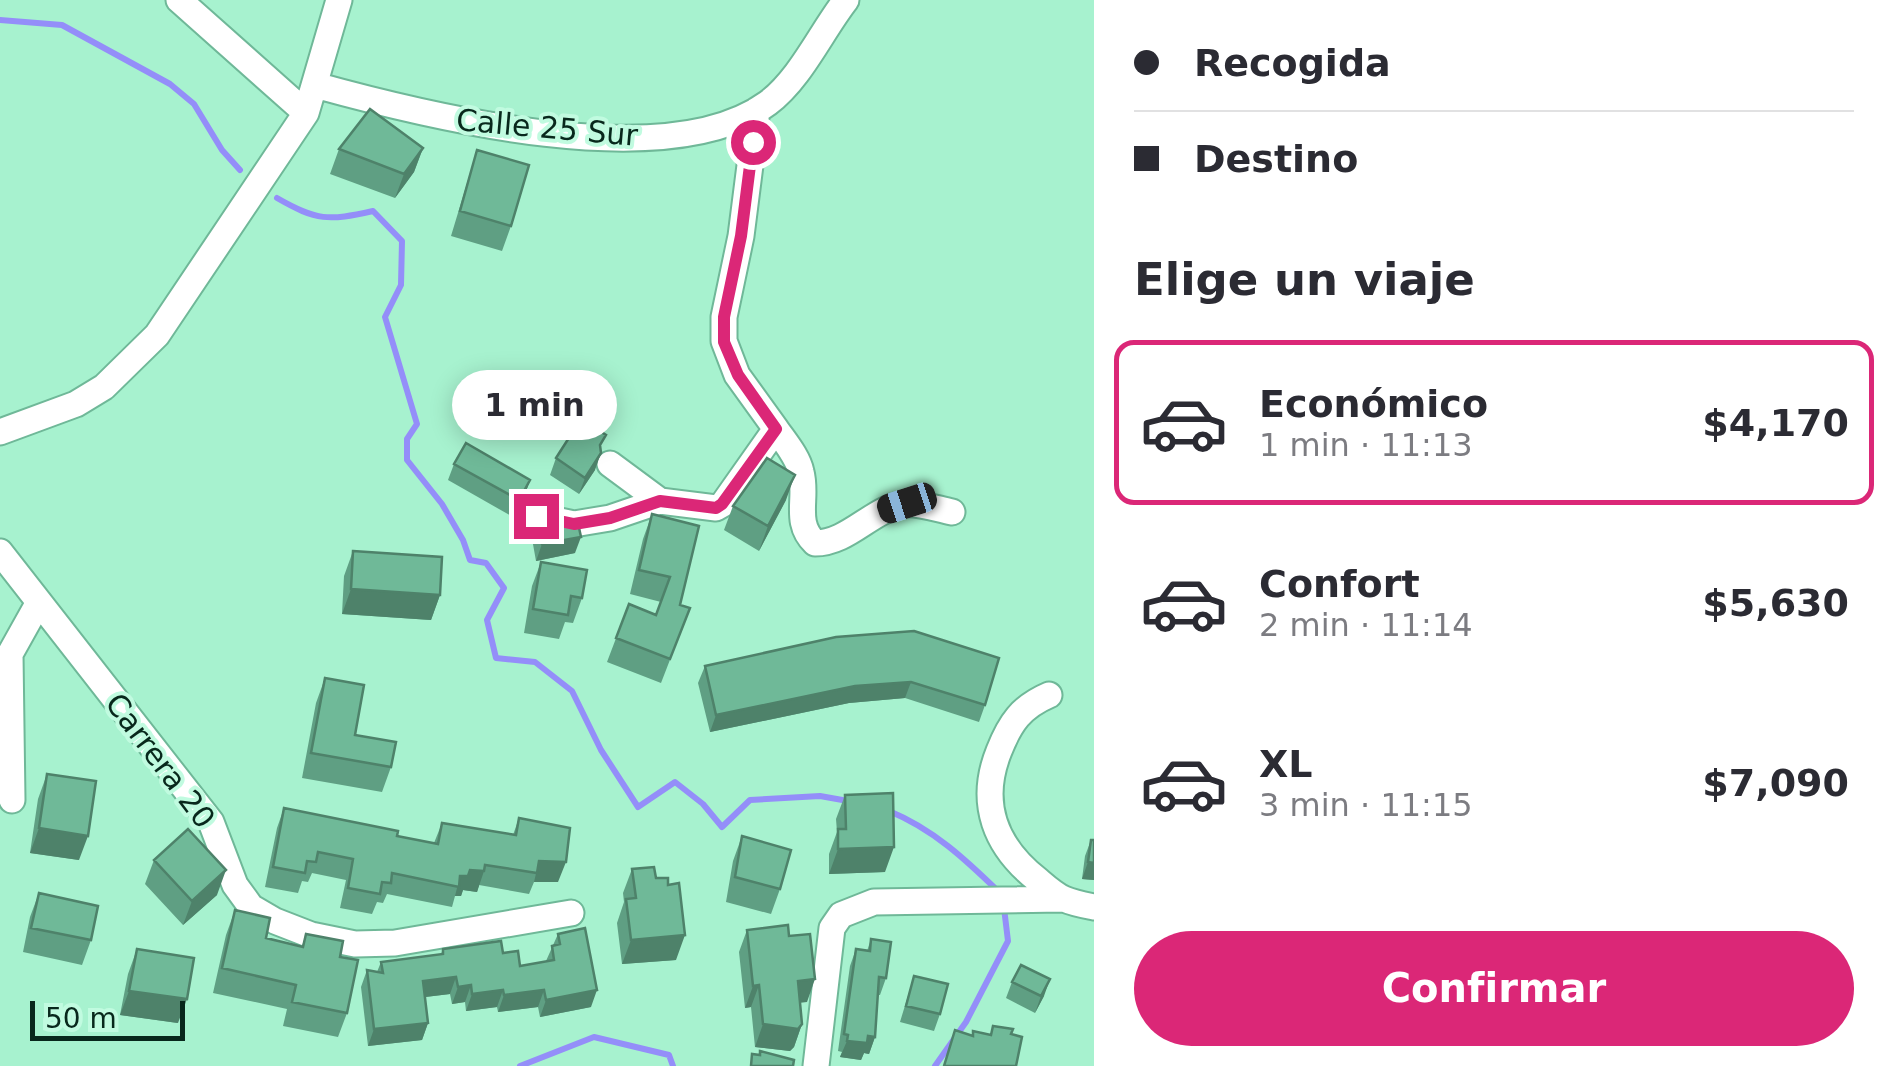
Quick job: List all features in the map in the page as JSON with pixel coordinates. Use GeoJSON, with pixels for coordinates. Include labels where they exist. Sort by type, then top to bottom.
{"type":"FeatureCollection","features":[{"type":"Feature","properties":{"kind":"street"},"geometry":{"type":"LineString","coordinates":[[179,0],[306,113]]}},
{"type":"Feature","properties":{"kind":"street"},"geometry":{"type":"LineString","coordinates":[[0,432],[76,404],[104,388],[157,335],[306,113],[339,0]]}},
{"type":"Feature","properties":{"kind":"street","name":"Calle 25 Sur"},"geometry":{"type":"LineString","coordinates":[[316,86],[449,120],[585,136],[650,138],[688,132],[757,110],[790,80],[846,0]]}},
{"type":"Feature","properties":{"kind":"street"},"geometry":{"type":"LineString","coordinates":[[757,110],[741,236],[724,317],[724,342],[738,375],[800,466],[802,523],[806,534],[815,543],[830,543],[880,512],[907,503],[952,512]]}},
{"type":"Feature","properties":{"kind":"street"},"geometry":{"type":"LineString","coordinates":[[610,464],[660,501],[708,509],[722,504],[776,429]]}},
{"type":"Feature","properties":{"kind":"street"},"geometry":{"type":"LineString","coordinates":[[536,516],[574,524],[610,518],[660,501]]}},
{"type":"Feature","properties":{"kind":"street","name":"Carrera 20"},"geometry":{"type":"LineString","coordinates":[[0,552],[211,822],[235,886],[251,907],[311,935],[355,944],[395,943],[571,914]]}},
{"type":"Feature","properties":{"kind":"street"},"geometry":{"type":"LineString","coordinates":[[12,800],[10,654],[39,602]]}},
{"type":"Feature","properties":{"kind":"street"},"geometry":{"type":"LineString","coordinates":[[1049,695],[1030,703],[1010,725],[997,756],[988,797],[990,816],[1003,846],[1025,870],[1062,899]]}},
{"type":"Feature","properties":{"kind":"street"},"geometry":{"type":"LineString","coordinates":[[816,1066],[832,928],[841,915],[874,902],[1062,899],[1094,908]]}},
{"type":"Feature","properties":{"kind":"building"},"geometry":{"type":"Polygon","coordinates":[[[370,109],[423,148],[404,174],[339,149],[370,109]]]}},
{"type":"Feature","properties":{"kind":"building"},"geometry":{"type":"Polygon","coordinates":[[[477,150],[529,165],[511,226],[460,211],[477,150]]]}},
{"type":"Feature","properties":{"kind":"building"},"geometry":{"type":"Polygon","coordinates":[[[581,419],[606,435],[600,445],[601,453],[585,478],[556,458],[581,419]]]}},
{"type":"Feature","properties":{"kind":"building"},"geometry":{"type":"Polygon","coordinates":[[[466,443],[530,480],[519,500],[454,464],[466,443]]]}},
{"type":"Feature","properties":{"kind":"building"},"geometry":{"type":"Polygon","coordinates":[[[767,458],[795,475],[768,526],[733,506],[767,458]]]}},
{"type":"Feature","properties":{"kind":"building"},"geometry":{"type":"Polygon","coordinates":[[[652,514],[699,526],[680,605],[690,608],[670,659],[616,638],[629,604],[656,615],[670,577],[639,570],[652,514]]]}},
{"type":"Feature","properties":{"kind":"building"},"geometry":{"type":"Polygon","coordinates":[[[537,517],[578,523],[581,537],[542,544],[537,517]]]}},
{"type":"Feature","properties":{"kind":"building"},"geometry":{"type":"Polygon","coordinates":[[[353,551],[442,557],[440,595],[351,589],[353,551]]]}},
{"type":"Feature","properties":{"kind":"building"},"geometry":{"type":"Polygon","coordinates":[[[541,562],[587,570],[582,598],[571,596],[568,615],[533,609],[541,562]]]}},
{"type":"Feature","properties":{"kind":"building"},"geometry":{"type":"Polygon","coordinates":[[[914,631],[999,658],[985,705],[911,682],[855,686],[716,715],[705,666],[836,637],[914,631]]]}},
{"type":"Feature","properties":{"kind":"building"},"geometry":{"type":"Polygon","coordinates":[[[325,678],[364,685],[355,735],[396,742],[391,767],[311,753],[325,678]]]}},
{"type":"Feature","properties":{"kind":"building"},"geometry":{"type":"Polygon","coordinates":[[[47,774],[96,781],[88,836],[39,828],[47,774]]]}},
{"type":"Feature","properties":{"kind":"building"},"geometry":{"type":"Polygon","coordinates":[[[893,793],[894,847],[838,849],[838,829],[846,829],[845,795],[893,793]]]}},
{"type":"Feature","properties":{"kind":"building"},"geometry":{"type":"Polygon","coordinates":[[[284,808],[398,831],[397,836],[438,844],[442,823],[516,835],[519,818],[570,828],[566,862],[539,861],[537,873],[485,865],[484,871],[470,870],[468,876],[460,876],[459,887],[392,873],[391,883],[382,882],[380,894],[348,888],[353,859],[318,852],[316,862],[307,861],[305,873],[273,867],[284,808]]]}},
{"type":"Feature","properties":{"kind":"building"},"geometry":{"type":"Polygon","coordinates":[[[188,829],[226,870],[192,901],[154,860],[188,829]]]}},
{"type":"Feature","properties":{"kind":"building"},"geometry":{"type":"Polygon","coordinates":[[[742,836],[791,850],[780,889],[735,877],[742,836]]]}},
{"type":"Feature","properties":{"kind":"building"},"geometry":{"type":"Polygon","coordinates":[[[1094,840],[1094,863],[1088,862],[1094,840]]]}},
{"type":"Feature","properties":{"kind":"building"},"geometry":{"type":"Polygon","coordinates":[[[654,867],[656,878],[668,878],[668,885],[679,883],[685,935],[631,940],[626,899],[636,898],[632,869],[654,867]]]}},
{"type":"Feature","properties":{"kind":"building"},"geometry":{"type":"Polygon","coordinates":[[[39,893],[98,906],[91,940],[31,928],[39,893]]]}},
{"type":"Feature","properties":{"kind":"building"},"geometry":{"type":"Polygon","coordinates":[[[235,910],[270,918],[266,938],[303,947],[306,934],[343,941],[340,957],[358,960],[347,1013],[292,1002],[296,985],[222,968],[235,910]]]}},
{"type":"Feature","properties":{"kind":"building"},"geometry":{"type":"Polygon","coordinates":[[[788,925],[789,936],[810,934],[815,979],[798,981],[802,1024],[798,1029],[763,1024],[759,985],[753,986],[747,930],[788,925]]]}},
{"type":"Feature","properties":{"kind":"building"},"geometry":{"type":"Polygon","coordinates":[[[585,928],[597,990],[546,1000],[544,990],[472,994],[471,985],[458,987],[456,977],[423,981],[428,1023],[374,1029],[367,970],[383,973],[381,962],[501,941],[503,953],[518,951],[520,966],[554,960],[552,946],[560,944],[558,934],[585,928]]]}},
{"type":"Feature","properties":{"kind":"building"},"geometry":{"type":"Polygon","coordinates":[[[871,939],[891,942],[886,978],[879,977],[875,1037],[868,1036],[867,1043],[847,1041],[848,1035],[844,1034],[856,949],[870,951],[871,939]]]}},
{"type":"Feature","properties":{"kind":"building"},"geometry":{"type":"Polygon","coordinates":[[[137,949],[194,958],[187,999],[129,991],[137,949]]]}},
{"type":"Feature","properties":{"kind":"building"},"geometry":{"type":"Polygon","coordinates":[[[1021,965],[1050,979],[1041,996],[1012,982],[1021,965]]]}},
{"type":"Feature","properties":{"kind":"building"},"geometry":{"type":"Polygon","coordinates":[[[914,976],[948,984],[940,1014],[906,1006],[914,976]]]}},
{"type":"Feature","properties":{"kind":"building"},"geometry":{"type":"Polygon","coordinates":[[[993,1026],[1013,1029],[1011,1034],[1022,1037],[1016,1066],[944,1066],[955,1030],[973,1036],[973,1031],[991,1035],[993,1026]]]}},
{"type":"Feature","properties":{"kind":"building"},"geometry":{"type":"Polygon","coordinates":[[[760,1051],[794,1060],[793,1066],[751,1066],[752,1054],[760,1055],[760,1051]]]}},
{"type":"Feature","properties":{"kind":"waterway"},"geometry":{"type":"LineString","coordinates":[[0,20],[62,25],[170,84],[194,104],[222,150],[240,170]]}},
{"type":"Feature","properties":{"kind":"waterway"},"geometry":{"type":"LineString","coordinates":[[277,198],[323,217],[373,211],[402,241],[401,285],[385,317],[417,424],[407,439],[407,460],[442,504],[470,560],[486,563],[504,588],[487,620],[496,658],[535,662],[572,691],[601,750],[638,807],[675,782],[703,804],[722,827],[750,800],[820,796],[848,801]]}},
{"type":"Feature","properties":{"kind":"waterway"},"geometry":{"type":"LineString","coordinates":[[889,811],[934,836],[999,892]]}},
{"type":"Feature","properties":{"kind":"waterway"},"geometry":{"type":"LineString","coordinates":[[935,1066],[966,1022],[1008,941],[1004,908]]}},
{"type":"Feature","properties":{"kind":"waterway"},"geometry":{"type":"LineString","coordinates":[[520,1066],[594,1037],[669,1055],[673,1066]]}},
{"type":"Feature","properties":{"kind":"route"},"geometry":{"type":"LineString","coordinates":[[536,516],[574,524],[610,518],[660,501],[716,508],[776,429],[738,375],[724,342],[724,317],[741,236],[753,142]]}}]}
